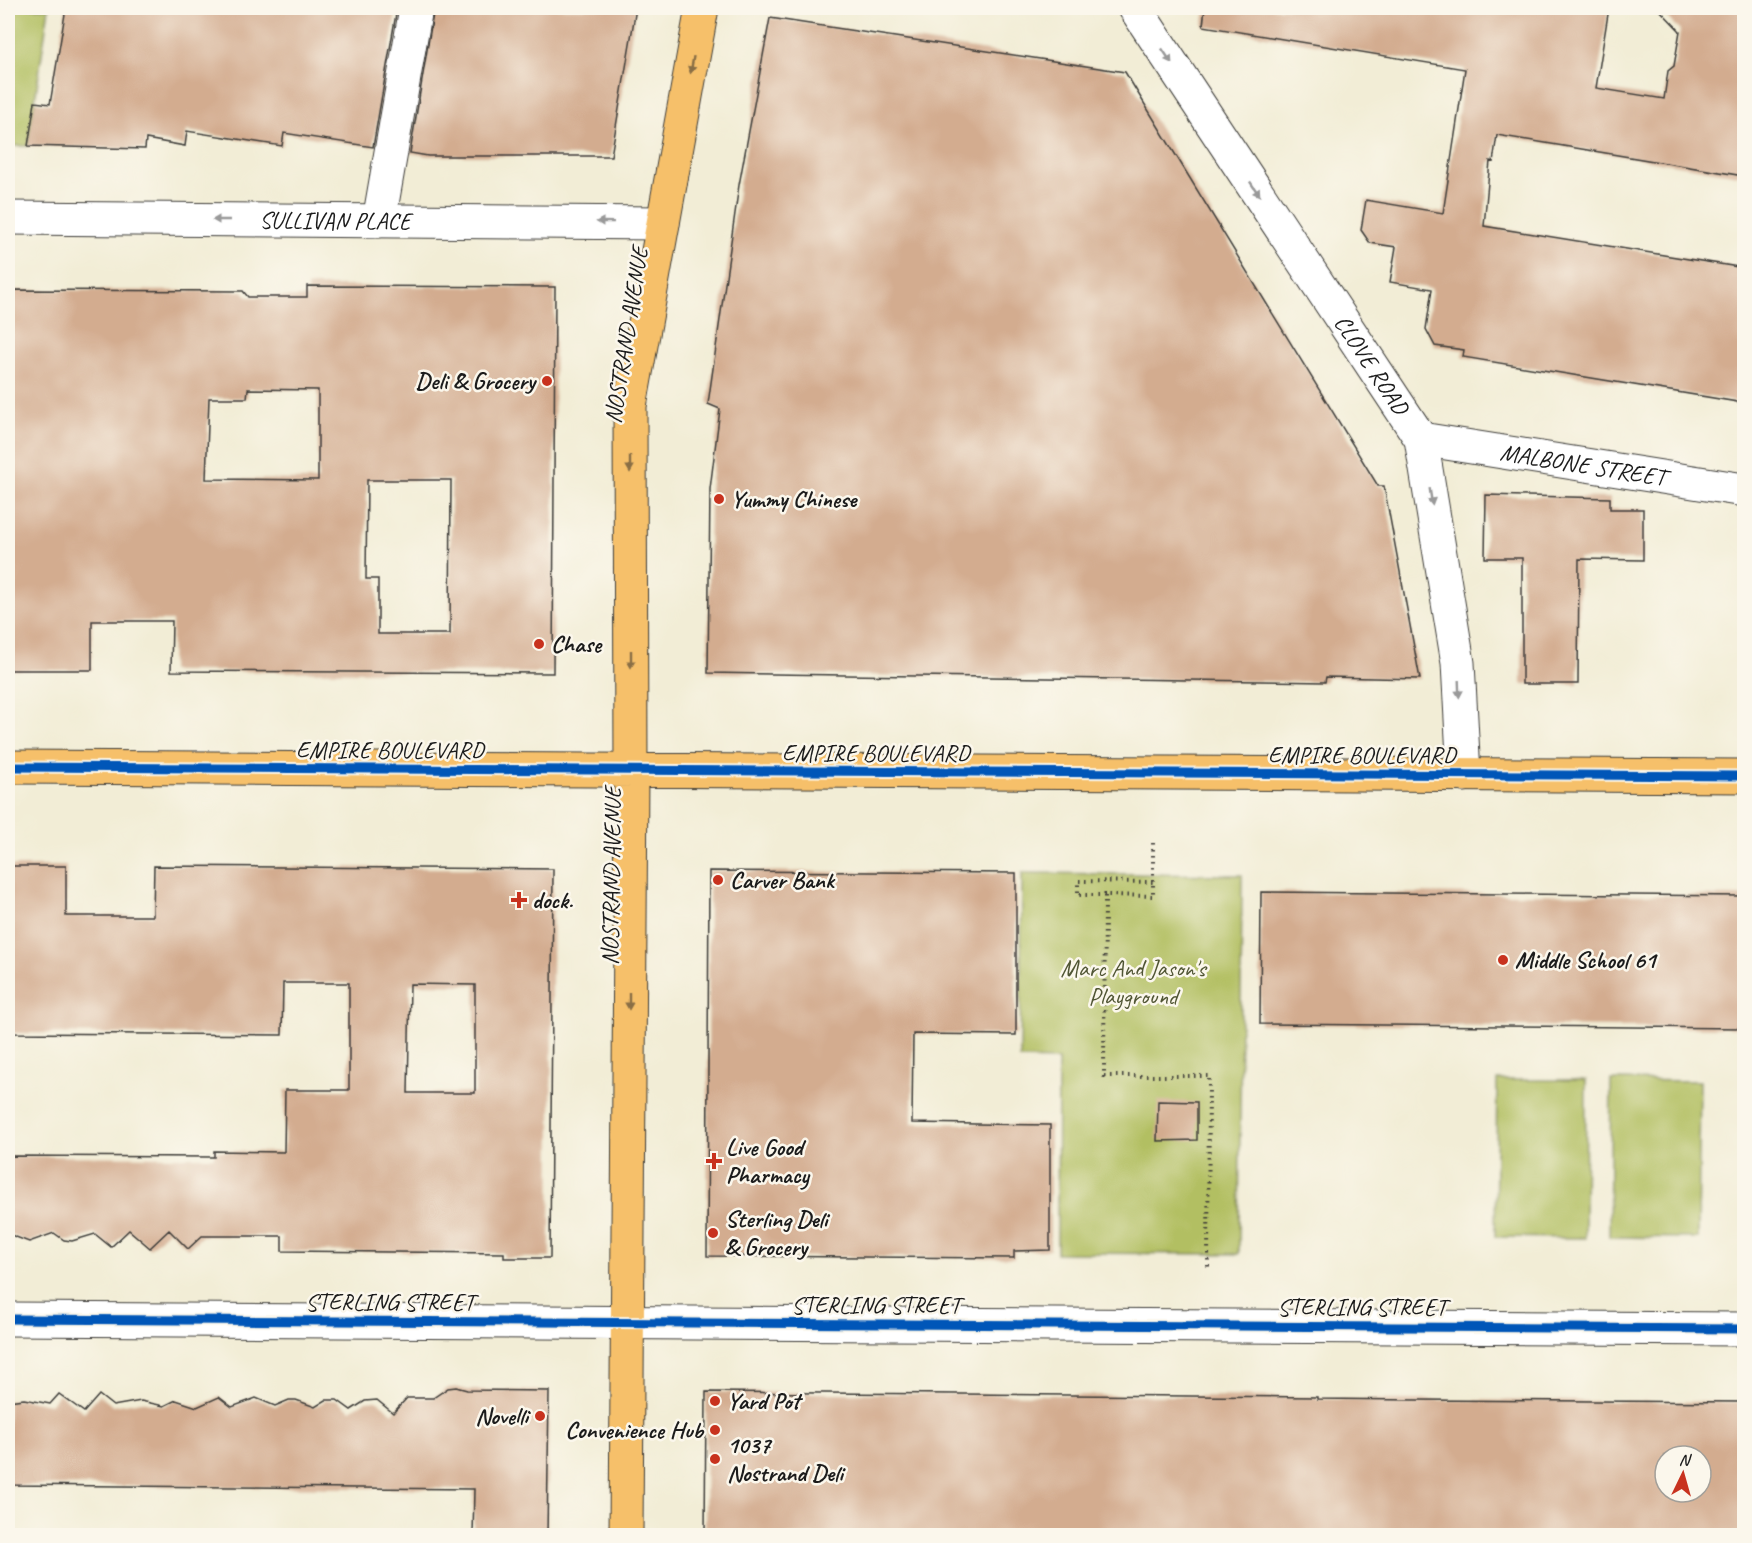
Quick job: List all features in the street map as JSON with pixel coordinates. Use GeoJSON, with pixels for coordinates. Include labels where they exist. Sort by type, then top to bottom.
{"type":"FeatureCollection","features":[{"type":"Feature","properties":{"kind":"main road","name":"NOSTRAND AVENUE"},"geometry":{"type":"LineString","coordinates":[[626,1536],[631,771],[630,406],[702,8]]}},
{"type":"Feature","properties":{"kind":"main road","name":"EMPIRE BOULEVARD"},"geometry":{"type":"LineString","coordinates":[[8,767],[1744,776]]}},
{"type":"Feature","properties":{"kind":"street"},"geometry":{"type":"LineString","coordinates":[[379,221],[416,8]]}},
{"type":"Feature","properties":{"kind":"street","name":"CLOVE ROAD"},"geometry":{"type":"LineString","coordinates":[[1135,8],[1421,439],[1458,663],[1464,775]]}},
{"type":"Feature","properties":{"kind":"street","name":"SULLIVAN PLACE"},"geometry":{"type":"LineString","coordinates":[[8,218],[663,223]]}},
{"type":"Feature","properties":{"kind":"street","name":"MALBONE STREET"},"geometry":{"type":"LineString","coordinates":[[1421,439],[1744,490]]}},
{"type":"Feature","properties":{"kind":"street","name":"STERLING STREET"},"geometry":{"type":"LineString","coordinates":[[8,1319],[1744,1329]]}},
{"type":"Feature","properties":{"kind":"path"},"geometry":{"type":"LineString","coordinates":[[1153,843],[1153,882],[1153,896],[1078,895],[1078,881],[1153,882]]}},
{"type":"Feature","properties":{"kind":"path"},"geometry":{"type":"LineString","coordinates":[[1105,895],[1104,1076],[1209,1076],[1208,1270]]}},
{"type":"Feature","properties":{"kind":"green space"},"geometry":{"type":"Polygon","coordinates":[[[8,8],[49,8],[28,146],[8,146],[8,8]]]}},
{"type":"Feature","properties":{"kind":"green space","name":"Marc And Jason's Playground"},"geometry":{"type":"Polygon","coordinates":[[[1022,873],[1242,875],[1239,1254],[1057,1253],[1058,1060],[1020,1059],[1022,873]]]}},
{"type":"Feature","properties":{"kind":"green space"},"geometry":{"type":"Polygon","coordinates":[[[1497,1080],[1586,1080],[1585,1238],[1495,1237],[1497,1080]]]}},
{"type":"Feature","properties":{"kind":"green space"},"geometry":{"type":"Polygon","coordinates":[[[1611,1080],[1700,1081],[1698,1238],[1609,1237],[1611,1080]]]}},
{"type":"Feature","properties":{"kind":"building"},"geometry":{"type":"Polygon","coordinates":[[[66,8],[397,8],[373,147],[284,133],[282,146],[187,131],[185,146],[146,139],[145,149],[28,146],[35,102],[50,104],[66,8]]]}},
{"type":"Feature","properties":{"kind":"building"},"geometry":{"type":"Polygon","coordinates":[[[434,8],[636,8],[611,156],[428,156],[410,153],[434,8]]]}},
{"type":"Feature","properties":{"kind":"building"},"geometry":{"type":"Polygon","coordinates":[[[1205,8],[1609,8],[1596,88],[1664,99],[1668,71],[1674,66],[1680,31],[1658,8],[1744,8],[1744,176],[1497,135],[1493,162],[1490,161],[1484,226],[1744,268],[1744,403],[1463,357],[1464,350],[1435,346],[1426,329],[1432,289],[1390,282],[1396,247],[1370,243],[1361,230],[1366,200],[1443,213],[1465,69],[1203,26],[1205,8]]]}},
{"type":"Feature","properties":{"kind":"building"},"geometry":{"type":"Polygon","coordinates":[[[770,18],[1125,72],[1378,486],[1384,486],[1420,679],[1326,677],[1325,682],[708,673],[710,489],[720,409],[708,404],[739,185],[770,18]]]}},
{"type":"Feature","properties":{"kind":"building"},"geometry":{"type":"Polygon","coordinates":[[[307,286],[555,287],[553,673],[171,671],[172,621],[92,621],[92,670],[8,670],[8,290],[243,291],[248,297],[307,297],[307,286]],[[248,389],[247,398],[209,398],[206,479],[318,480],[318,390],[248,389]],[[367,480],[366,579],[378,579],[378,634],[450,634],[451,480],[367,480]]]}},
{"type":"Feature","properties":{"kind":"building"},"geometry":{"type":"Polygon","coordinates":[[[1486,495],[1610,498],[1610,509],[1643,509],[1643,560],[1579,559],[1578,684],[1522,684],[1522,558],[1485,558],[1486,495]]]}},
{"type":"Feature","properties":{"kind":"building"},"geometry":{"type":"Polygon","coordinates":[[[8,866],[66,866],[66,916],[153,916],[154,866],[553,869],[550,1258],[504,1258],[504,1253],[282,1251],[282,1236],[202,1236],[188,1249],[169,1230],[150,1248],[129,1230],[111,1247],[95,1234],[72,1241],[64,1240],[54,1233],[29,1242],[8,1234],[8,1156],[214,1157],[214,1151],[284,1152],[285,1090],[349,1090],[349,983],[283,983],[282,1035],[8,1033],[8,866]],[[410,984],[408,1093],[475,1093],[475,985],[410,984]]]}},
{"type":"Feature","properties":{"kind":"building"},"geometry":{"type":"Polygon","coordinates":[[[709,871],[1016,873],[1016,1035],[913,1034],[912,1123],[1050,1125],[1050,1250],[1014,1251],[1014,1258],[707,1256],[709,871]]]}},
{"type":"Feature","properties":{"kind":"building","name":"Middle School 61"},"geometry":{"type":"Polygon","coordinates":[[[1261,892],[1744,896],[1744,1028],[1260,1024],[1261,892]]]}},
{"type":"Feature","properties":{"kind":"building"},"geometry":{"type":"Polygon","coordinates":[[[1158,1101],[1197,1102],[1197,1140],[1157,1141],[1158,1101]]]}},
{"type":"Feature","properties":{"kind":"building"},"geometry":{"type":"Polygon","coordinates":[[[456,1387],[467,1390],[549,1391],[547,1536],[473,1536],[474,1489],[8,1485],[8,1401],[24,1399],[50,1404],[59,1394],[84,1412],[99,1395],[113,1406],[141,1401],[164,1406],[176,1400],[197,1407],[219,1397],[232,1407],[256,1398],[275,1406],[289,1400],[296,1400],[315,1407],[326,1400],[337,1400],[351,1410],[365,1401],[377,1400],[393,1413],[407,1398],[433,1398],[448,1388],[456,1387]]]}},
{"type":"Feature","properties":{"kind":"building"},"geometry":{"type":"Polygon","coordinates":[[[706,1392],[1744,1402],[1744,1536],[705,1536],[706,1392]]]}},
{"type":"Feature","properties":{"kind":"cycle path"},"geometry":{"type":"LineString","coordinates":[[8,767],[1744,776]]}},
{"type":"Feature","properties":{"kind":"cycle path"},"geometry":{"type":"LineString","coordinates":[[8,1319],[1744,1329]]}},
{"type":"Feature","properties":{"kind":"place","name":"Deli & Grocery"},"geometry":{"type":"Point","coordinates":[547,381]}},
{"type":"Feature","properties":{"kind":"place","name":"Yummy Chinese"},"geometry":{"type":"Point","coordinates":[719,499]}},
{"type":"Feature","properties":{"kind":"place","name":"Chase"},"geometry":{"type":"Point","coordinates":[539,644]}},
{"type":"Feature","properties":{"kind":"place","name":"Carver Bank"},"geometry":{"type":"Point","coordinates":[718,880]}},
{"type":"Feature","properties":{"kind":"place","name":"dock."},"geometry":{"type":"Point","coordinates":[519,900]}},
{"type":"Feature","properties":{"kind":"place","name":"Middle School 61"},"geometry":{"type":"Point","coordinates":[1503,960]}},
{"type":"Feature","properties":{"kind":"place","name":"Live Good Pharmacy"},"geometry":{"type":"Point","coordinates":[714,1161]}},
{"type":"Feature","properties":{"kind":"place","name":"Sterling Deli & Grocery"},"geometry":{"type":"Point","coordinates":[713,1233]}},
{"type":"Feature","properties":{"kind":"place","name":"Yard Pot"},"geometry":{"type":"Point","coordinates":[715,1401]}},
{"type":"Feature","properties":{"kind":"place","name":"Novelli"},"geometry":{"type":"Point","coordinates":[540,1416]}},
{"type":"Feature","properties":{"kind":"place","name":"Convenience Hub"},"geometry":{"type":"Point","coordinates":[715,1430]}},
{"type":"Feature","properties":{"kind":"place","name":"1037 Nostrand Deli"},"geometry":{"type":"Point","coordinates":[715,1459]}}]}
